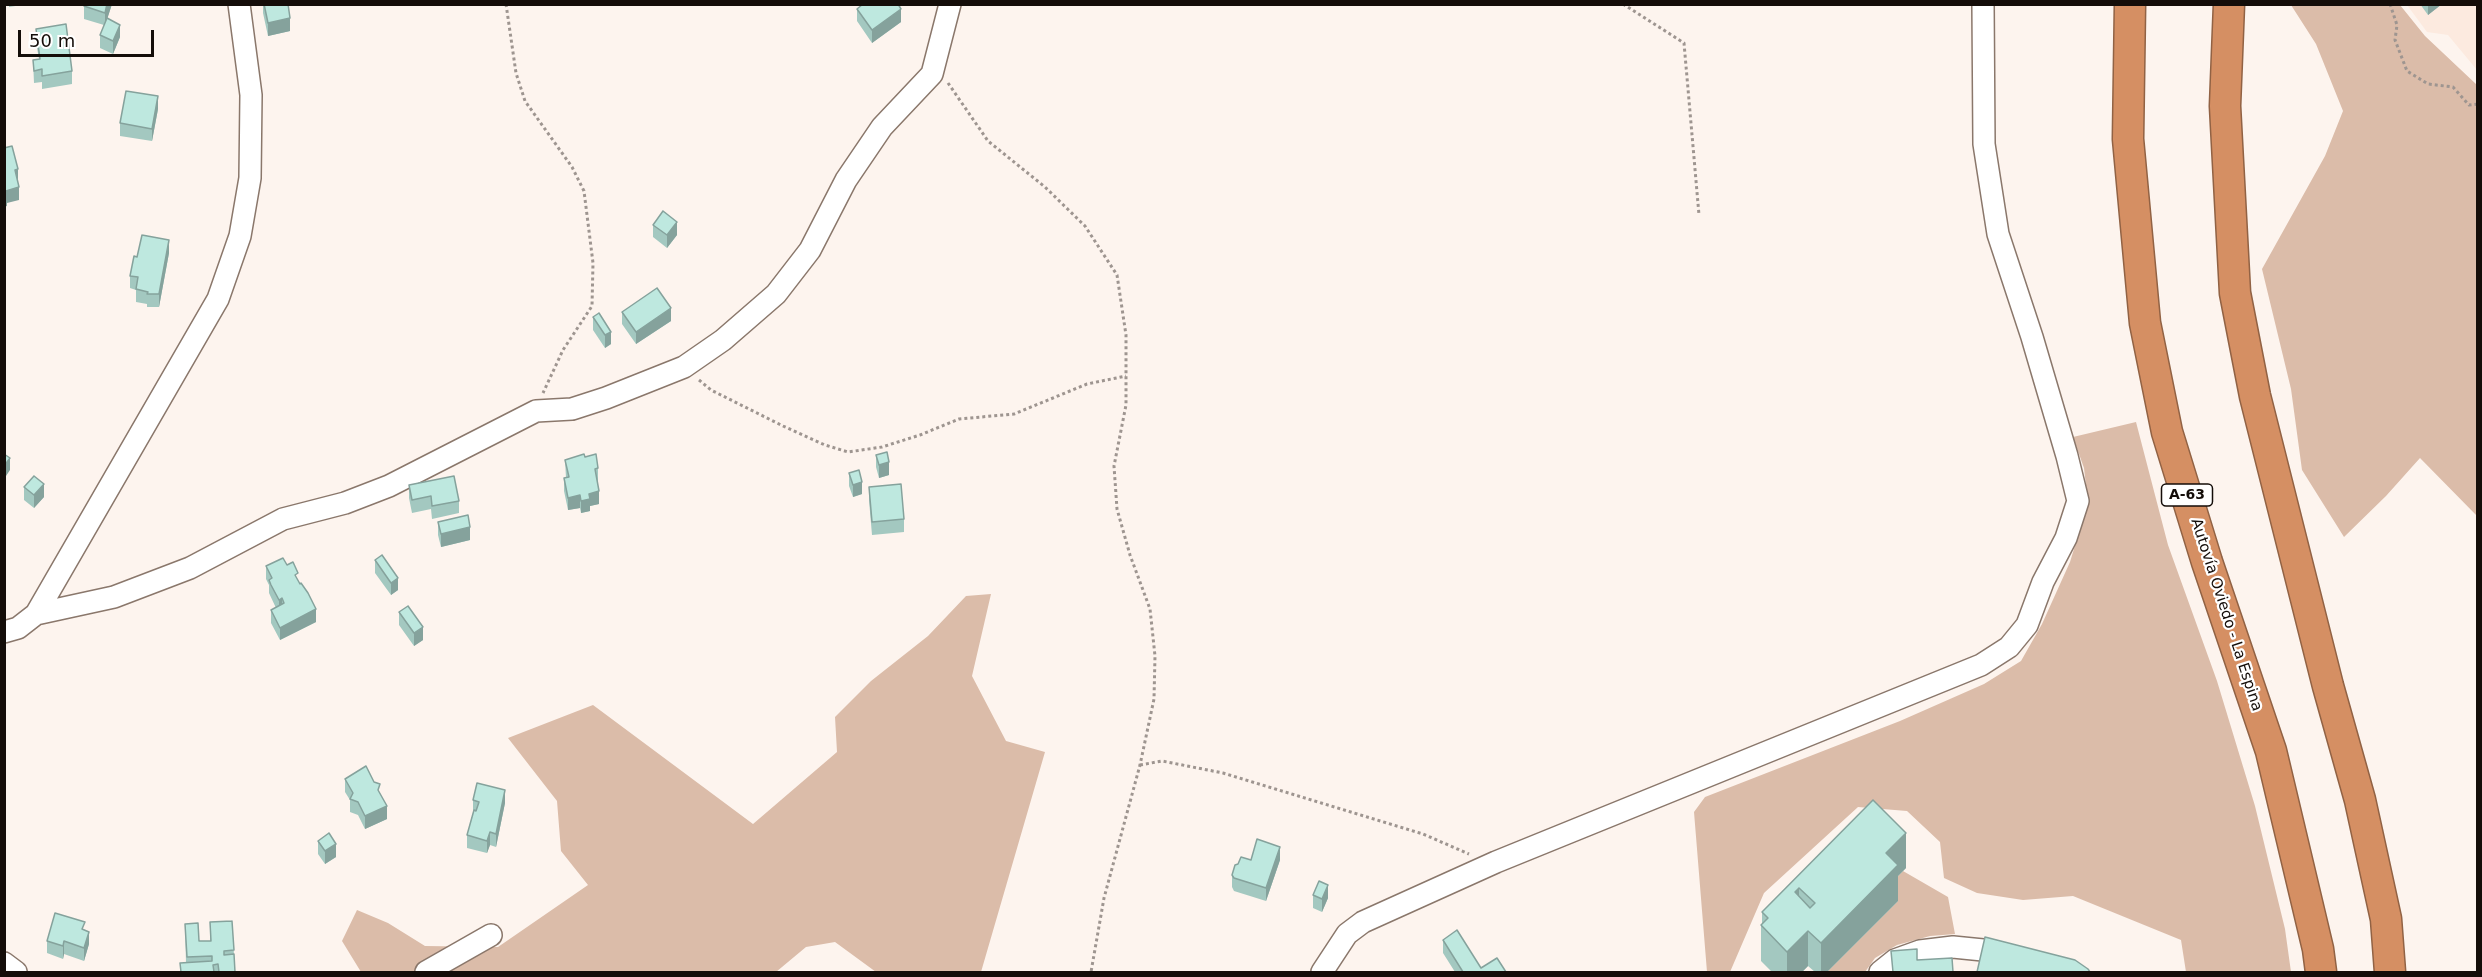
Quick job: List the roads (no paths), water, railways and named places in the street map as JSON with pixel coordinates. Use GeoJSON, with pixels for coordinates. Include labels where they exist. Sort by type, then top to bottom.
{"type":"FeatureCollection","features":[{"type":"Feature","properties":{"kind":"highway","name":"Autovía Oviedo - La Espina"},"geometry":{"type":"LineString","coordinates":[[2130,4],[2128,139],[2145,323],[2167,432],[2207,562],[2271,751],[2318,949],[2321,972]]}},
{"type":"Feature","properties":{"kind":"highway"},"geometry":{"type":"LineString","coordinates":[[2229,4],[2225,106],[2235,293],[2255,396],[2328,686],[2360,800],[2386,919],[2390,972]]}},
{"type":"Feature","properties":{"kind":"street"},"geometry":{"type":"LineString","coordinates":[[4,632],[18,628],[36,614],[218,299],[240,236],[250,178],[251,95],[239,4]]}},
{"type":"Feature","properties":{"kind":"street"},"geometry":{"type":"LineString","coordinates":[[36,614],[114,597],[190,568],[283,519],[345,503],[389,486],[537,411],[572,409],[684,367],[723,340],[776,294],[810,250],[846,180],[882,127],[932,74],[950,4]]}},
{"type":"Feature","properties":{"kind":"street"},"geometry":{"type":"LineString","coordinates":[[1322,972],[1347,934],[1363,922],[1496,862],[1981,665],[2009,648],[2027,625],[2043,582],[2066,538],[2078,501],[2032,337],[1998,234],[1984,144],[1983,4]]}},
{"type":"Feature","properties":{"kind":"street"},"geometry":{"type":"LineString","coordinates":[[426,972],[491,935]]}},
{"type":"Feature","properties":{"kind":"street"},"geometry":{"type":"LineString","coordinates":[[1880,972],[1895,960],[1920,951],[1953,947],[1983,950],[2027,961]]}},
{"type":"Feature","properties":{"kind":"street"},"geometry":{"type":"LineString","coordinates":[[4,963],[16,972]]}}]}
